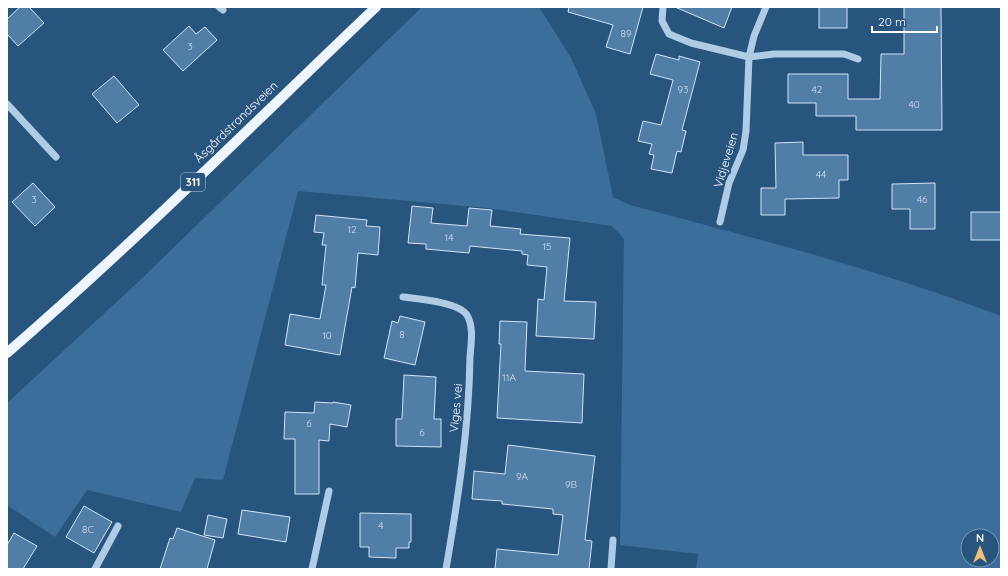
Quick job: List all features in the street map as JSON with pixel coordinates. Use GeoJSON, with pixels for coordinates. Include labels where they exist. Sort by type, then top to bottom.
{"type":"FeatureCollection","features":[{"type":"Feature","properties":{"kind":"main road","name":"Åsgårdstrandsveien"},"geometry":{"type":"LineString","coordinates":[[7,353],[148,224],[376,7]]}},
{"type":"Feature","properties":{"kind":"street"},"geometry":{"type":"LineString","coordinates":[[663,7],[662,21],[669,34],[691,43],[749,57],[774,54],[844,54],[858,59]]}},
{"type":"Feature","properties":{"kind":"street","name":"Vidjeveien"},"geometry":{"type":"LineString","coordinates":[[720,222],[729,183],[743,150],[746,131],[749,57],[754,36],[766,7]]}},
{"type":"Feature","properties":{"kind":"street"},"geometry":{"type":"LineString","coordinates":[[7,104],[56,157]]}},
{"type":"Feature","properties":{"kind":"street","name":"Viges vei"},"geometry":{"type":"LineString","coordinates":[[404,297],[453,306],[466,314],[471,327],[470,375],[462,468],[446,569]]}},
{"type":"Feature","properties":{"kind":"street"},"geometry":{"type":"LineString","coordinates":[[312,569],[329,491]]}},
{"type":"Feature","properties":{"kind":"street"},"geometry":{"type":"LineString","coordinates":[[95,569],[118,526]]}},
{"type":"Feature","properties":{"kind":"street"},"geometry":{"type":"LineString","coordinates":[[611,569],[612,540]]}},
{"type":"Feature","properties":{"kind":"shaded area"},"geometry":{"type":"Polygon","coordinates":[[[422,7],[539,7],[571,58],[596,114],[613,197],[630,205],[770,242],[863,269],[955,299],[1001,316],[1001,569],[696,569],[698,554],[620,545],[624,239],[612,226],[487,208],[298,191],[223,480],[195,478],[181,512],[87,490],[55,537],[7,505],[7,403],[135,285],[422,7]]]}},
{"type":"Feature","properties":{"kind":"building"},"geometry":{"type":"Polygon","coordinates":[[[20,7],[29,7],[44,23],[18,46],[7,34],[7,19],[20,7]]]}},
{"type":"Feature","properties":{"kind":"building"},"geometry":{"type":"Polygon","coordinates":[[[569,7],[643,7],[630,54],[606,47],[613,25],[568,12],[569,7]]]}},
{"type":"Feature","properties":{"kind":"building"},"geometry":{"type":"Polygon","coordinates":[[[675,7],[732,7],[724,28],[675,7]]]}},
{"type":"Feature","properties":{"kind":"building"},"geometry":{"type":"Polygon","coordinates":[[[819,7],[847,7],[847,28],[819,28],[819,7]]]}},
{"type":"Feature","properties":{"kind":"building"},"geometry":{"type":"Polygon","coordinates":[[[904,7],[941,7],[942,130],[856,130],[856,116],[816,116],[816,103],[788,103],[788,74],[848,74],[848,99],[880,99],[881,54],[904,54],[904,7]]]}},
{"type":"Feature","properties":{"kind":"building"},"geometry":{"type":"Polygon","coordinates":[[[189,26],[196,34],[205,27],[217,40],[183,71],[163,50],[189,26]]]}},
{"type":"Feature","properties":{"kind":"building"},"geometry":{"type":"Polygon","coordinates":[[[656,54],[679,60],[679,56],[700,62],[682,130],[686,131],[681,152],[677,151],[672,173],[651,169],[654,155],[649,154],[652,144],[638,141],[643,121],[661,125],[673,80],[650,74],[656,54]]]}},
{"type":"Feature","properties":{"kind":"building"},"geometry":{"type":"Polygon","coordinates":[[[114,76],[139,105],[117,123],[92,94],[114,76]]]}},
{"type":"Feature","properties":{"kind":"building"},"geometry":{"type":"Polygon","coordinates":[[[803,142],[803,155],[848,155],[848,180],[839,180],[839,198],[785,199],[785,215],[761,215],[761,188],[776,188],[775,143],[803,142]]]}},
{"type":"Feature","properties":{"kind":"building"},"geometry":{"type":"Polygon","coordinates":[[[33,183],[55,207],[35,226],[12,202],[33,183]]]}},
{"type":"Feature","properties":{"kind":"building"},"geometry":{"type":"Polygon","coordinates":[[[935,183],[935,229],[910,229],[910,209],[892,209],[892,184],[935,183]]]}},
{"type":"Feature","properties":{"kind":"building"},"geometry":{"type":"Polygon","coordinates":[[[412,206],[433,208],[431,223],[467,226],[469,208],[492,210],[490,226],[521,229],[520,234],[570,238],[564,301],[596,302],[594,339],[536,336],[538,299],[544,300],[547,267],[527,265],[528,255],[522,254],[522,251],[470,246],[469,253],[426,249],[426,244],[408,243],[412,206]]]}},
{"type":"Feature","properties":{"kind":"building"},"geometry":{"type":"Polygon","coordinates":[[[971,212],[1001,212],[1001,240],[971,240],[971,212]]]}},
{"type":"Feature","properties":{"kind":"building"},"geometry":{"type":"Polygon","coordinates":[[[316,215],[367,220],[366,226],[380,227],[378,255],[358,253],[355,288],[352,287],[340,355],[285,345],[290,314],[320,319],[326,285],[322,285],[326,245],[322,245],[324,233],[314,232],[316,215]]]}},
{"type":"Feature","properties":{"kind":"building"},"geometry":{"type":"Polygon","coordinates":[[[400,316],[425,322],[415,365],[384,358],[392,321],[398,323],[400,316]]]}},
{"type":"Feature","properties":{"kind":"building"},"geometry":{"type":"Polygon","coordinates":[[[500,321],[527,322],[525,371],[584,374],[582,423],[497,418],[501,344],[499,344],[500,321]]]}},
{"type":"Feature","properties":{"kind":"building"},"geometry":{"type":"Polygon","coordinates":[[[404,375],[436,377],[434,419],[441,419],[441,447],[396,446],[396,419],[402,419],[404,375]]]}},
{"type":"Feature","properties":{"kind":"building"},"geometry":{"type":"Polygon","coordinates":[[[315,402],[333,402],[351,405],[347,427],[330,424],[329,441],[319,440],[319,494],[295,494],[295,439],[284,439],[285,412],[314,413],[315,402]]]}},
{"type":"Feature","properties":{"kind":"building"},"geometry":{"type":"Polygon","coordinates":[[[508,445],[595,456],[585,540],[592,541],[589,569],[495,569],[497,549],[558,555],[563,515],[553,514],[553,509],[502,504],[502,501],[472,499],[474,471],[505,474],[508,445]]]}},
{"type":"Feature","properties":{"kind":"building"},"geometry":{"type":"Polygon","coordinates":[[[84,506],[112,522],[94,553],[66,537],[84,506]]]}},
{"type":"Feature","properties":{"kind":"building"},"geometry":{"type":"Polygon","coordinates":[[[242,510],[290,517],[286,542],[238,534],[242,510]]]}},
{"type":"Feature","properties":{"kind":"building"},"geometry":{"type":"Polygon","coordinates":[[[360,513],[411,514],[411,542],[409,542],[409,548],[396,548],[396,558],[369,557],[369,547],[360,547],[360,513]]]}},
{"type":"Feature","properties":{"kind":"building"},"geometry":{"type":"Polygon","coordinates":[[[208,515],[227,519],[223,538],[204,535],[208,515]]]}},
{"type":"Feature","properties":{"kind":"building"},"geometry":{"type":"Polygon","coordinates":[[[177,528],[215,540],[207,569],[160,569],[170,538],[173,539],[177,528]]]}},
{"type":"Feature","properties":{"kind":"building"},"geometry":{"type":"Polygon","coordinates":[[[14,533],[37,546],[23,569],[7,569],[7,545],[14,533]]]}}]}
